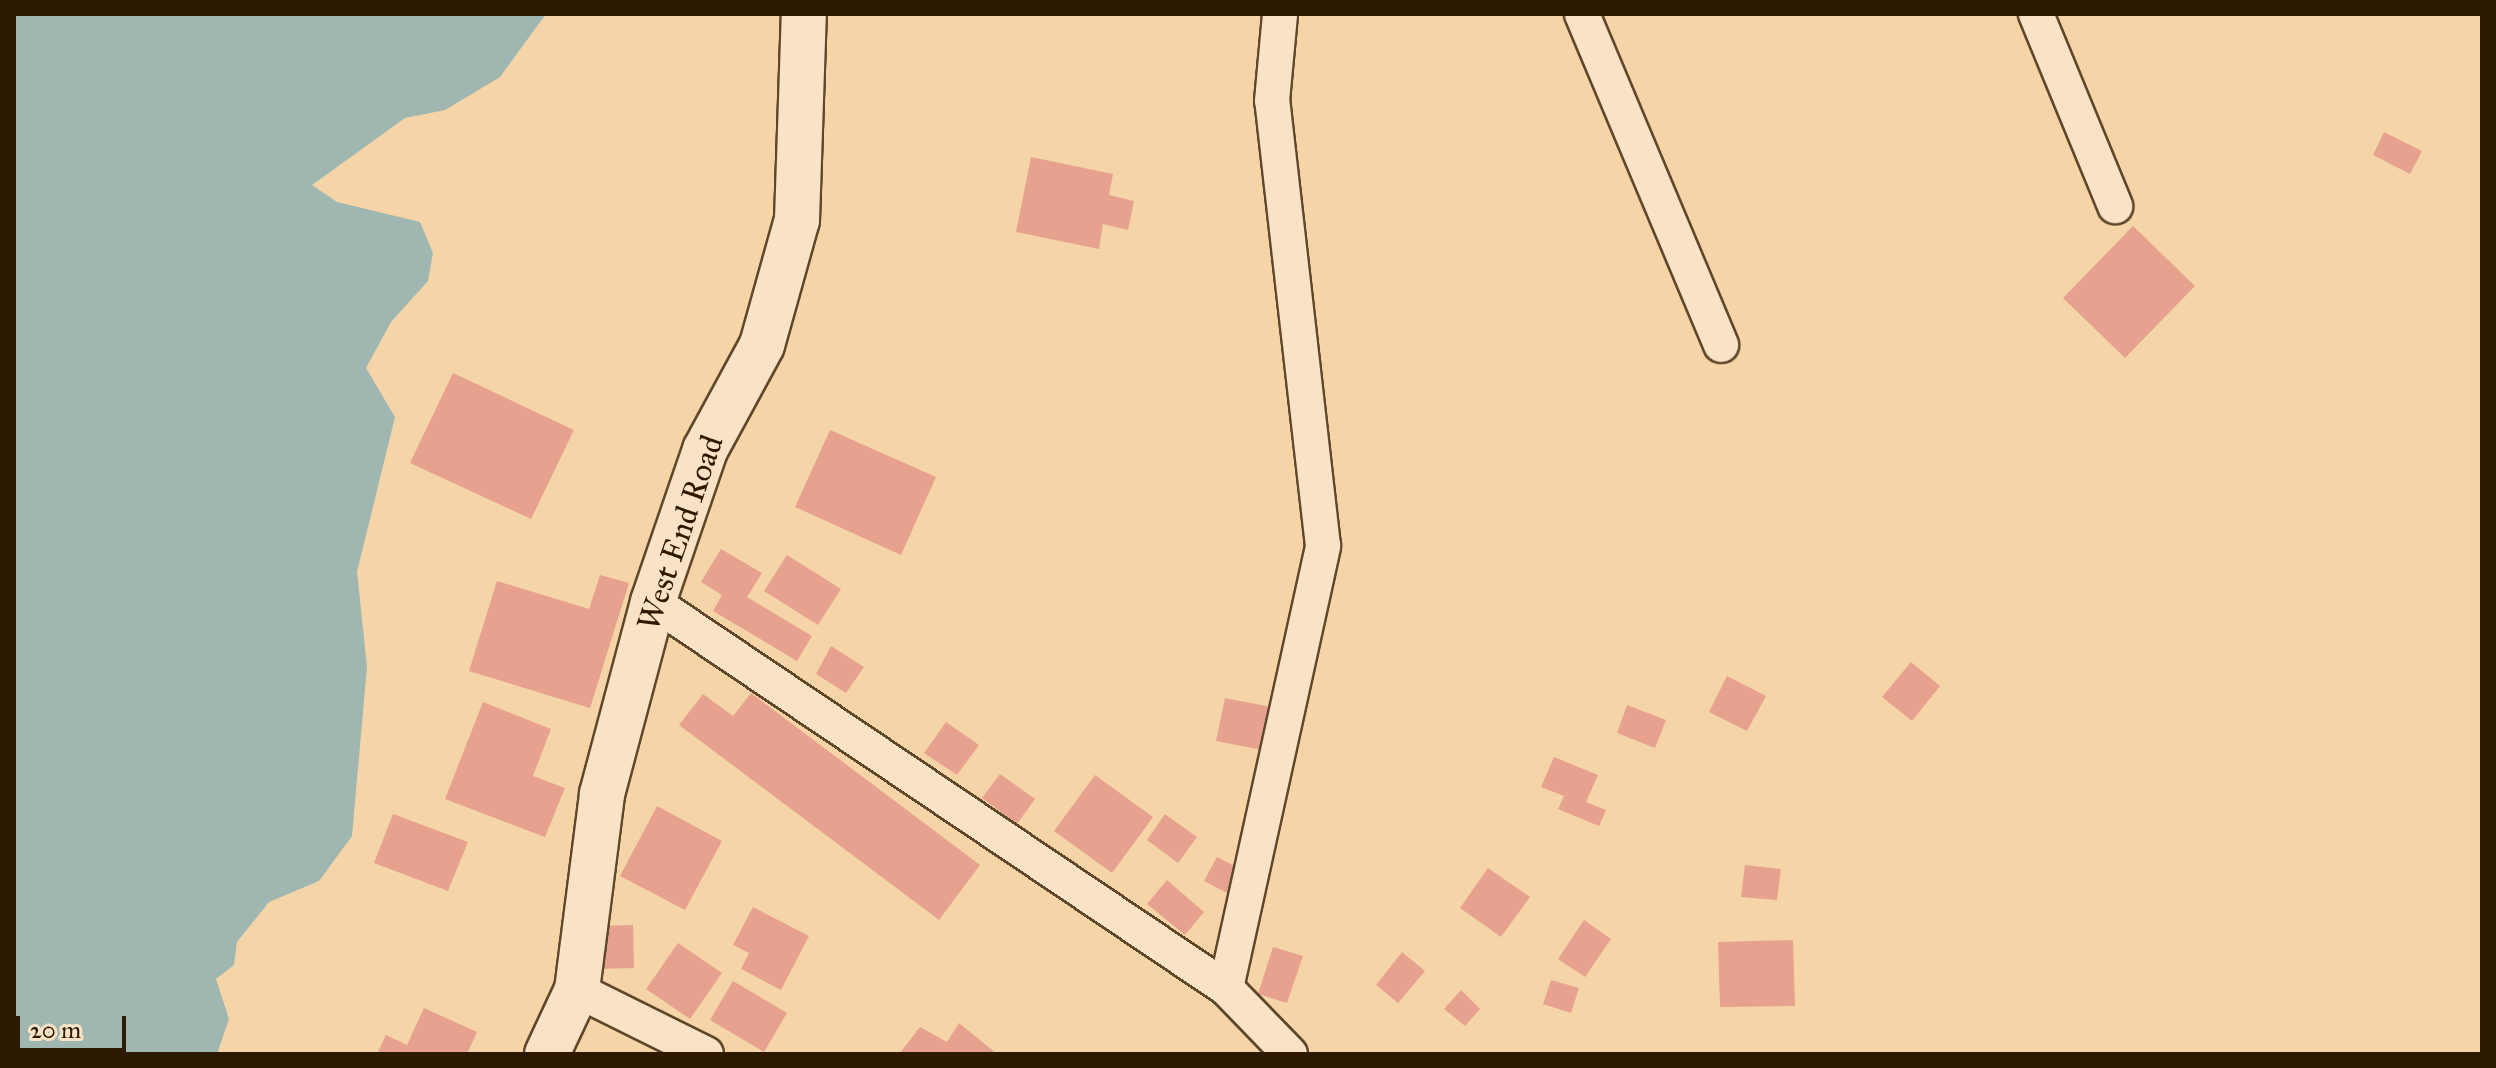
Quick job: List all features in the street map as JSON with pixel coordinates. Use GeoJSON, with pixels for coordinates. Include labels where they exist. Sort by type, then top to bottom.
{"type":"FeatureCollection","features":[{"type":"Feature","properties":{"kind":"main road","name":"West End Road"},"geometry":{"type":"LineString","coordinates":[[547,1054],[577,990],[602,794],[653,602],[705,450],[762,345],[797,220],[804,14]]}},
{"type":"Feature","properties":{"kind":"street"},"geometry":{"type":"LineString","coordinates":[[1226,988],[1323,546],[1272,101],[1280,14]]}},
{"type":"Feature","properties":{"kind":"street"},"geometry":{"type":"LineString","coordinates":[[1582,14],[1721,345]]}},
{"type":"Feature","properties":{"kind":"street"},"geometry":{"type":"LineString","coordinates":[[2036,14],[2115,206]]}},
{"type":"Feature","properties":{"kind":"street"},"geometry":{"type":"LineString","coordinates":[[653,602],[1226,988],[1290,1054]]}},
{"type":"Feature","properties":{"kind":"street"},"geometry":{"type":"LineString","coordinates":[[577,990],[706,1054]]}},
{"type":"Feature","properties":{"kind":"water"},"geometry":{"type":"Polygon","coordinates":[[[14,14],[546,14],[500,77],[445,110],[405,118],[312,185],[337,202],[420,222],[433,253],[428,281],[391,322],[366,368],[395,417],[357,572],[367,667],[352,836],[319,881],[269,902],[237,942],[234,965],[216,979],[229,1019],[217,1054],[14,1054],[14,14]]]}},
{"type":"Feature","properties":{"kind":"building"},"geometry":{"type":"Polygon","coordinates":[[[2384,132],[2422,151],[2410,174],[2373,155],[2384,132]]]}},
{"type":"Feature","properties":{"kind":"building"},"geometry":{"type":"Polygon","coordinates":[[[1031,157],[1113,174],[1109,195],[1134,201],[1128,230],[1103,224],[1099,249],[1016,232],[1031,157]]]}},
{"type":"Feature","properties":{"kind":"building"},"geometry":{"type":"Polygon","coordinates":[[[2133,226],[2195,286],[2125,358],[2063,298],[2133,226]]]}},
{"type":"Feature","properties":{"kind":"building"},"geometry":{"type":"Polygon","coordinates":[[[453,373],[574,430],[531,519],[410,463],[453,373]]]}},
{"type":"Feature","properties":{"kind":"building"},"geometry":{"type":"Polygon","coordinates":[[[830,430],[936,477],[901,555],[795,507],[830,430]]]}},
{"type":"Feature","properties":{"kind":"building"},"geometry":{"type":"Polygon","coordinates":[[[721,549],[762,573],[747,597],[812,636],[797,661],[713,611],[722,595],[701,582],[721,549]]]}},
{"type":"Feature","properties":{"kind":"building"},"geometry":{"type":"Polygon","coordinates":[[[787,555],[841,589],[818,625],[764,591],[787,555]]]}},
{"type":"Feature","properties":{"kind":"building"},"geometry":{"type":"Polygon","coordinates":[[[600,575],[629,583],[590,708],[469,671],[497,581],[589,609],[600,575]]]}},
{"type":"Feature","properties":{"kind":"building"},"geometry":{"type":"Polygon","coordinates":[[[831,646],[864,667],[846,693],[816,674],[831,646]]]}},
{"type":"Feature","properties":{"kind":"building"},"geometry":{"type":"Polygon","coordinates":[[[1911,662],[1940,686],[1912,721],[1882,697],[1911,662]]]}},
{"type":"Feature","properties":{"kind":"building"},"geometry":{"type":"Polygon","coordinates":[[[1727,676],[1766,696],[1747,731],[1709,712],[1727,676]]]}},
{"type":"Feature","properties":{"kind":"building"},"geometry":{"type":"Polygon","coordinates":[[[751,693],[980,865],[939,920],[679,725],[703,694],[733,716],[751,693]]]}},
{"type":"Feature","properties":{"kind":"building"},"geometry":{"type":"Polygon","coordinates":[[[1225,698],[1276,708],[1267,751],[1216,741],[1225,698]]]}},
{"type":"Feature","properties":{"kind":"building"},"geometry":{"type":"Polygon","coordinates":[[[483,702],[551,729],[533,776],[565,788],[545,837],[445,799],[483,702]]]}},
{"type":"Feature","properties":{"kind":"building"},"geometry":{"type":"Polygon","coordinates":[[[1627,705],[1666,720],[1655,748],[1617,733],[1627,705]]]}},
{"type":"Feature","properties":{"kind":"building"},"geometry":{"type":"Polygon","coordinates":[[[946,722],[979,745],[957,775],[924,753],[946,722]]]}},
{"type":"Feature","properties":{"kind":"building"},"geometry":{"type":"Polygon","coordinates":[[[1554,757],[1598,775],[1586,802],[1606,810],[1599,826],[1558,809],[1564,796],[1541,787],[1554,757]]]}},
{"type":"Feature","properties":{"kind":"building"},"geometry":{"type":"Polygon","coordinates":[[[1000,774],[1035,799],[1017,824],[982,798],[1000,774]]]}},
{"type":"Feature","properties":{"kind":"building"},"geometry":{"type":"Polygon","coordinates":[[[1095,775],[1153,817],[1112,873],[1054,831],[1095,775]]]}},
{"type":"Feature","properties":{"kind":"building"},"geometry":{"type":"Polygon","coordinates":[[[657,806],[722,841],[685,910],[620,876],[657,806]]]}},
{"type":"Feature","properties":{"kind":"building"},"geometry":{"type":"Polygon","coordinates":[[[393,814],[468,842],[448,891],[374,863],[393,814]]]}},
{"type":"Feature","properties":{"kind":"building"},"geometry":{"type":"Polygon","coordinates":[[[1165,814],[1197,837],[1178,863],[1147,840],[1165,814]]]}},
{"type":"Feature","properties":{"kind":"building"},"geometry":{"type":"Polygon","coordinates":[[[1217,857],[1247,872],[1235,897],[1204,881],[1217,857]]]}},
{"type":"Feature","properties":{"kind":"building"},"geometry":{"type":"Polygon","coordinates":[[[1745,865],[1781,869],[1777,900],[1741,897],[1745,865]]]}},
{"type":"Feature","properties":{"kind":"building"},"geometry":{"type":"Polygon","coordinates":[[[1488,868],[1530,897],[1501,937],[1460,908],[1488,868]]]}},
{"type":"Feature","properties":{"kind":"building"},"geometry":{"type":"Polygon","coordinates":[[[1167,880],[1204,912],[1185,935],[1147,904],[1167,880]]]}},
{"type":"Feature","properties":{"kind":"building"},"geometry":{"type":"Polygon","coordinates":[[[753,907],[809,936],[781,990],[741,969],[749,953],[733,945],[753,907]]]}},
{"type":"Feature","properties":{"kind":"building"},"geometry":{"type":"Polygon","coordinates":[[[1584,920],[1611,939],[1585,977],[1558,959],[1584,920]]]}},
{"type":"Feature","properties":{"kind":"building"},"geometry":{"type":"Polygon","coordinates":[[[633,925],[634,968],[599,969],[598,926],[633,925]]]}},
{"type":"Feature","properties":{"kind":"building"},"geometry":{"type":"Polygon","coordinates":[[[1793,940],[1795,1006],[1720,1007],[1718,942],[1793,940]]]}},
{"type":"Feature","properties":{"kind":"building"},"geometry":{"type":"Polygon","coordinates":[[[678,943],[722,973],[690,1019],[646,989],[678,943]]]}},
{"type":"Feature","properties":{"kind":"building"},"geometry":{"type":"Polygon","coordinates":[[[1273,947],[1303,956],[1287,1003],[1258,994],[1273,947]]]}},
{"type":"Feature","properties":{"kind":"building"},"geometry":{"type":"Polygon","coordinates":[[[1402,952],[1425,971],[1398,1003],[1376,985],[1402,952]]]}},
{"type":"Feature","properties":{"kind":"building"},"geometry":{"type":"Polygon","coordinates":[[[1551,980],[1579,988],[1571,1013],[1543,1004],[1551,980]]]}},
{"type":"Feature","properties":{"kind":"building"},"geometry":{"type":"Polygon","coordinates":[[[733,981],[787,1013],[764,1052],[710,1020],[733,981]]]}},
{"type":"Feature","properties":{"kind":"building"},"geometry":{"type":"Polygon","coordinates":[[[1461,990],[1480,1009],[1465,1026],[1444,1009],[1461,990]]]}},
{"type":"Feature","properties":{"kind":"building"},"geometry":{"type":"Polygon","coordinates":[[[424,1008],[477,1032],[467,1054],[377,1054],[386,1035],[407,1045],[424,1008]]]}},
{"type":"Feature","properties":{"kind":"building"},"geometry":{"type":"Polygon","coordinates":[[[959,1023],[997,1054],[899,1054],[920,1027],[947,1042],[959,1023]]]}}]}
